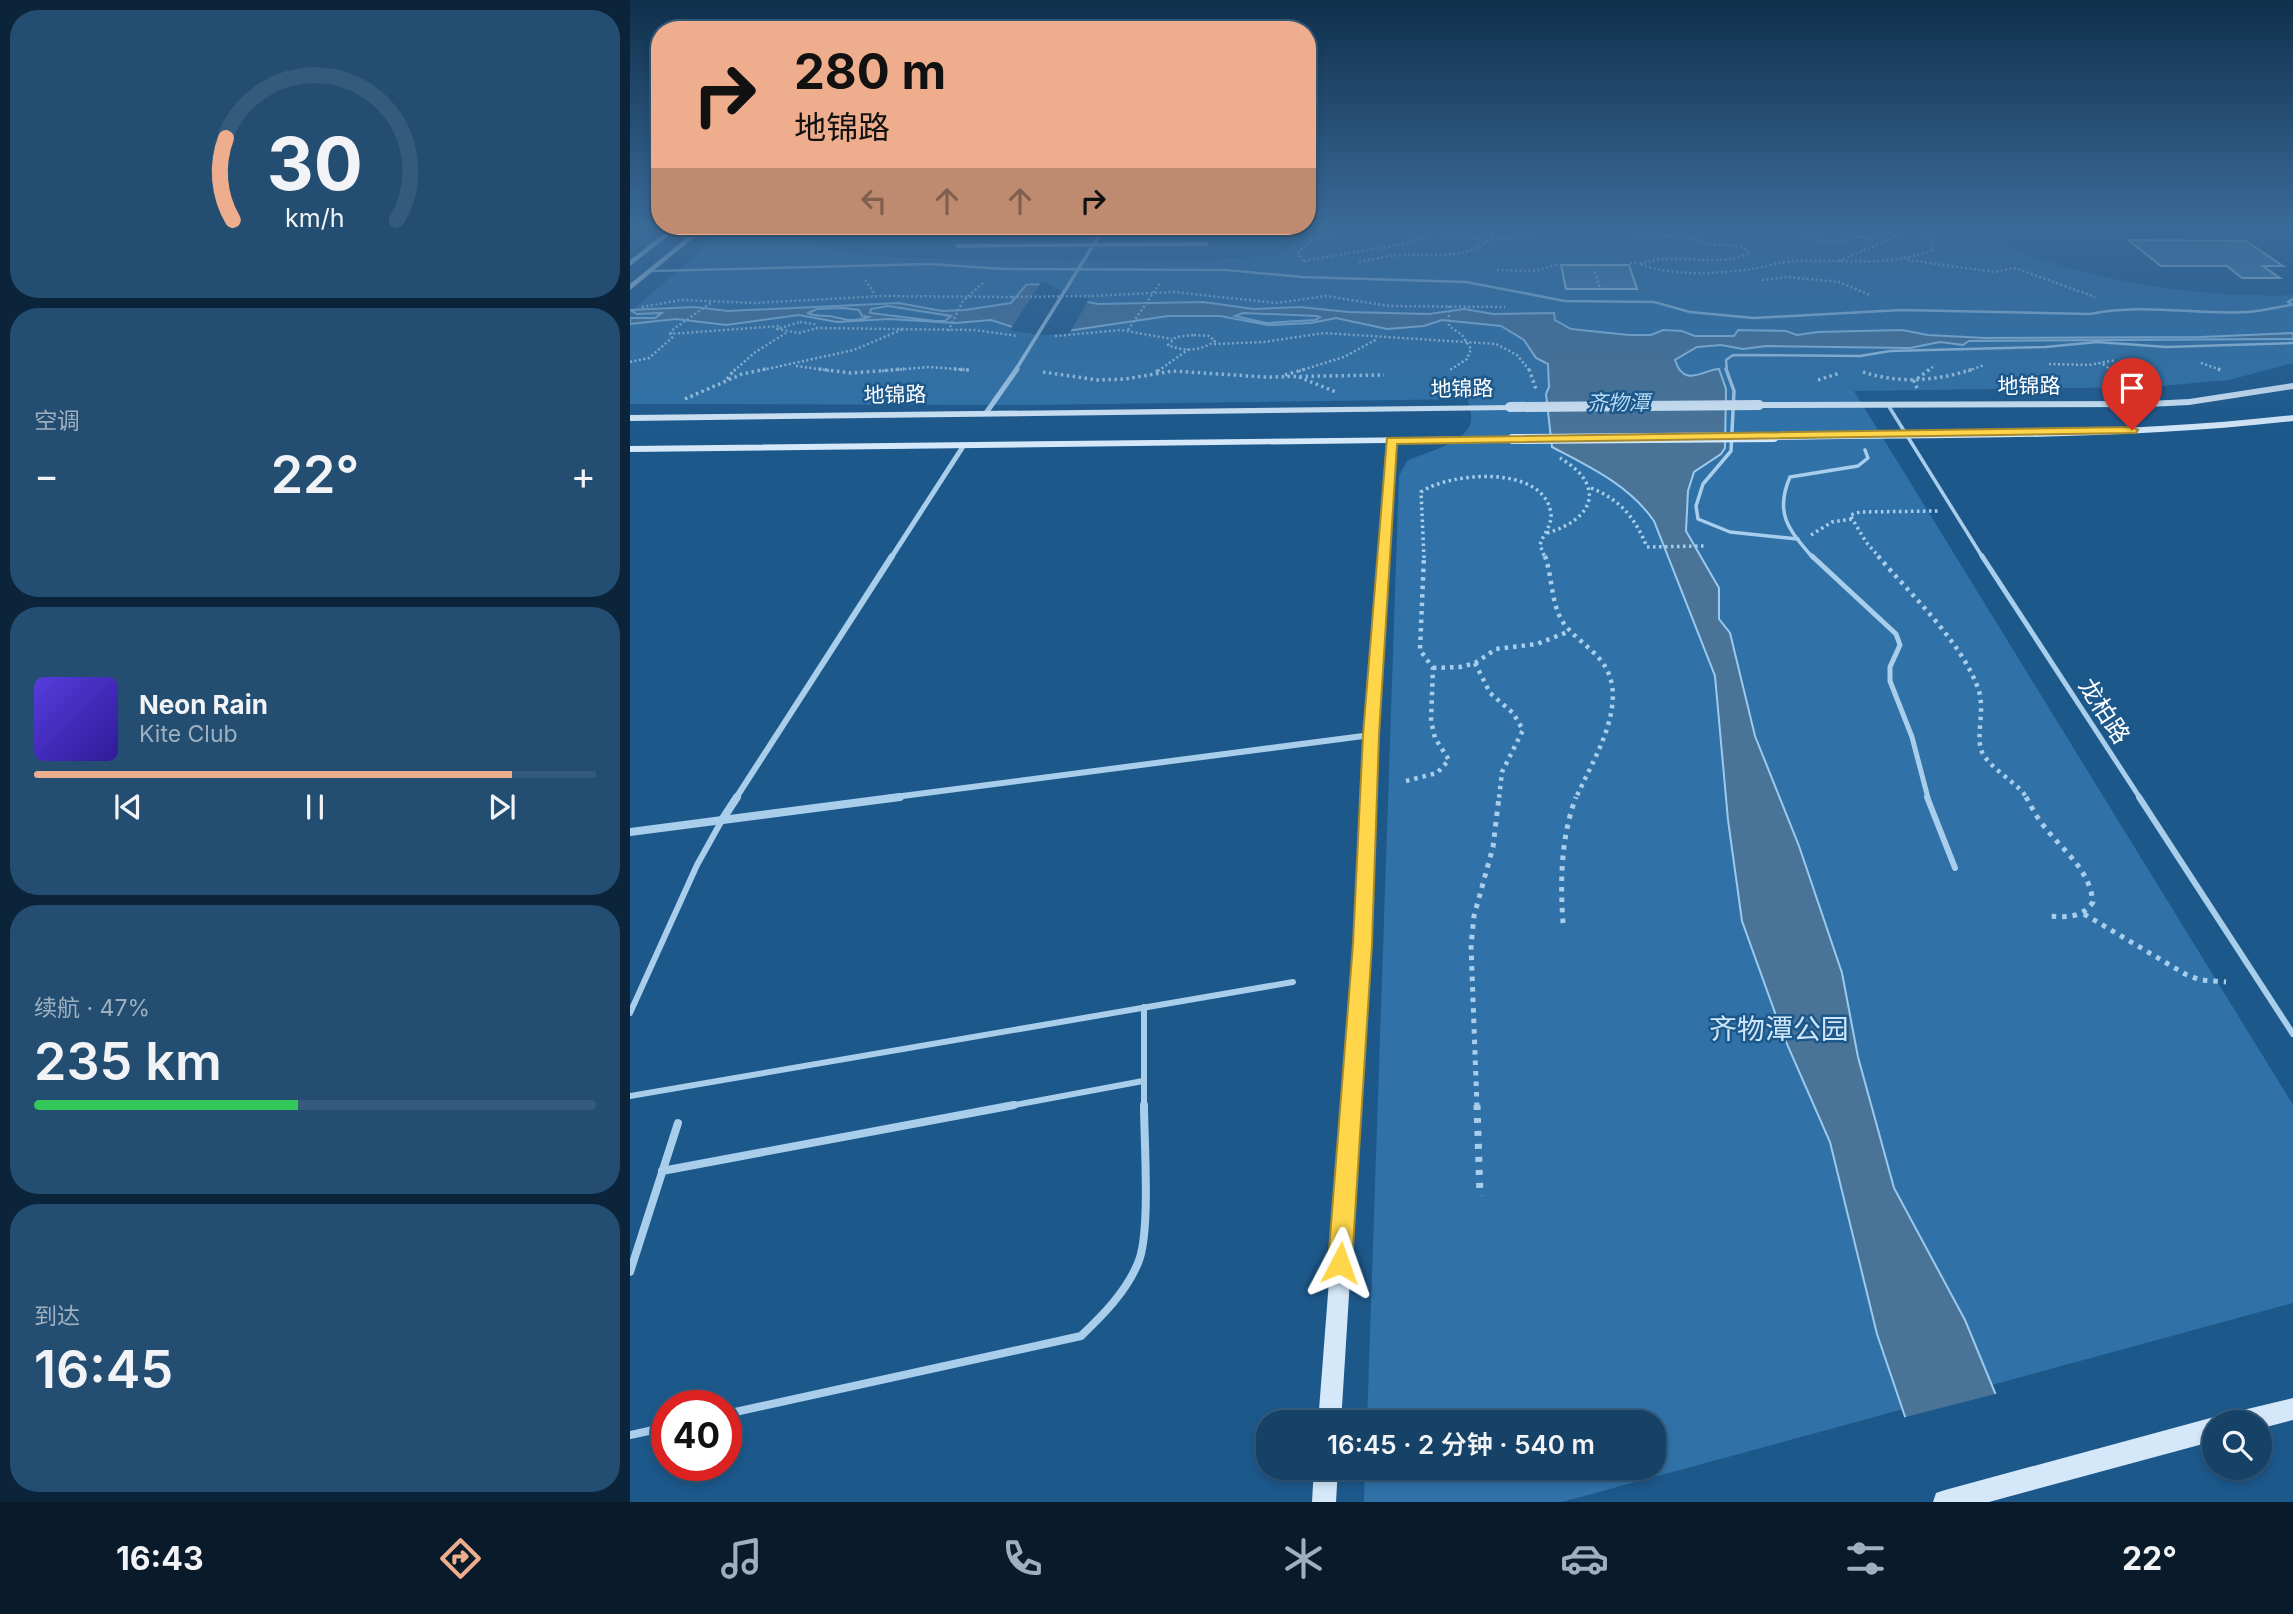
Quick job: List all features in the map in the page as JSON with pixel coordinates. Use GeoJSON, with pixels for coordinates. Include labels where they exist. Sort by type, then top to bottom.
{"type":"FeatureCollection","features":[{"type":"Feature","properties":{"kind":"street"},"geometry":{"type":"LineString","coordinates":[[986,413],[1025,357],[1063,294]]}},
{"type":"Feature","properties":{"kind":"street","name":"地锦路"},"geometry":{"type":"LineString","coordinates":[[630,418],[1510,407],[2148,404],[2189,402],[2293,386]]}},
{"type":"Feature","properties":{"kind":"street","name":"地锦路"},"geometry":{"type":"LineString","coordinates":[[630,449],[1906,436],[2179,429],[2293,418]]}},
{"type":"Feature","properties":{"kind":"street"},"geometry":{"type":"LineString","coordinates":[[1330,1410],[1363,944],[1371,735],[1391,441]]}},
{"type":"Feature","properties":{"kind":"street"},"geometry":{"type":"LineString","coordinates":[[722,820],[964,445]]}},
{"type":"Feature","properties":{"kind":"street"},"geometry":{"type":"LineString","coordinates":[[630,832],[1371,735]]}},
{"type":"Feature","properties":{"kind":"street"},"geometry":{"type":"LineString","coordinates":[[2272,1414],[2293,1409]]}},
{"type":"Feature","properties":{"kind":"street"},"geometry":{"type":"LineString","coordinates":[[1945,1502],[2202,1432]]}},
{"type":"Feature","properties":{"kind":"street"},"geometry":{"type":"LineString","coordinates":[[1324,1502],[1325,1480]]}},
{"type":"Feature","properties":{"kind":"lane"},"geometry":{"type":"LineString","coordinates":[[1535,294],[1565,301],[1654,302],[1690,312],[1754,318],[1901,310],[2090,314],[2110,310],[2183,307],[2248,312],[2292,305],[2288,300],[2293,299]]}},
{"type":"Feature","properties":{"kind":"lane"},"geometry":{"type":"LineString","coordinates":[[1798,539],[1745,535],[1707,526],[1698,519],[1696,506],[1703,484],[1731,451],[1734,391],[1726,368],[1727,360],[1732,355],[1860,356],[1896,351],[2046,348],[2105,342],[2165,347],[2293,343]]}},
{"type":"Feature","properties":{"kind":"lane","name":"龙柏路"},"geometry":{"type":"LineString","coordinates":[[1888,405],[2293,1034]]}},
{"type":"Feature","properties":{"kind":"lane"},"geometry":{"type":"LineString","coordinates":[[1866,450],[1868,458],[1858,466],[1790,477],[1786,482],[1782,509],[1798,539],[1825,572],[1896,634],[1900,645],[1890,667],[1890,681],[1912,737],[1928,799],[1955,868]]}},
{"type":"Feature","properties":{"kind":"lane"},"geometry":{"type":"LineString","coordinates":[[630,1013],[697,865],[722,820]]}},
{"type":"Feature","properties":{"kind":"lane"},"geometry":{"type":"LineString","coordinates":[[630,1096],[1293,982]]}},
{"type":"Feature","properties":{"kind":"lane"},"geometry":{"type":"LineString","coordinates":[[742,1410],[1081,1336],[1112,1306],[1139,1262],[1144,1227],[1144,1007]]}},
{"type":"Feature","properties":{"kind":"lane"},"geometry":{"type":"LineString","coordinates":[[662,1171],[1143,1081]]}},
{"type":"Feature","properties":{"kind":"lane"},"geometry":{"type":"LineString","coordinates":[[630,1272],[678,1123]]}},
{"type":"Feature","properties":{"kind":"lane"},"geometry":{"type":"LineString","coordinates":[[630,1435],[651,1430]]}},
{"type":"Feature","properties":{"kind":"path"},"geometry":{"type":"LineString","coordinates":[[948,331],[965,298],[970,294]]}},
{"type":"Feature","properties":{"kind":"path"},"geometry":{"type":"LineString","coordinates":[[1128,330],[1154,294]]}},
{"type":"Feature","properties":{"kind":"path"},"geometry":{"type":"LineString","coordinates":[[1866,294],[1875,298]]}},
{"type":"Feature","properties":{"kind":"path"},"geometry":{"type":"LineString","coordinates":[[2086,294],[2102,300],[2103,305],[2110,310]]}},
{"type":"Feature","properties":{"kind":"path"},"geometry":{"type":"LineString","coordinates":[[642,307],[681,300],[756,303],[882,296],[1092,296]]}},
{"type":"Feature","properties":{"kind":"path"},"geometry":{"type":"LineString","coordinates":[[669,334],[713,302]]}},
{"type":"Feature","properties":{"kind":"path"},"geometry":{"type":"LineString","coordinates":[[1449,306],[1448,323],[1467,341],[1471,349],[1469,356],[1450,370]]}},
{"type":"Feature","properties":{"kind":"path"},"geometry":{"type":"LineString","coordinates":[[669,334],[805,322],[816,328]]}},
{"type":"Feature","properties":{"kind":"path"},"geometry":{"type":"LineString","coordinates":[[780,326],[778,330],[787,333],[802,333],[816,328],[903,328],[983,330],[1029,337]]}},
{"type":"Feature","properties":{"kind":"path"},"geometry":{"type":"LineString","coordinates":[[685,399],[726,380],[854,350],[903,328]]}},
{"type":"Feature","properties":{"kind":"path"},"geometry":{"type":"LineString","coordinates":[[1043,337],[1128,330],[1172,339]]}},
{"type":"Feature","properties":{"kind":"path"},"geometry":{"type":"LineString","coordinates":[[726,380],[735,368],[755,351],[787,333]]}},
{"type":"Feature","properties":{"kind":"path"},"geometry":{"type":"LineString","coordinates":[[1214,344],[1214,339],[1205,335],[1183,335],[1168,342],[1170,346],[1190,349],[1214,344],[1264,342],[1315,333],[1496,344],[1514,351],[1530,370],[1537,395]]}},
{"type":"Feature","properties":{"kind":"path"},"geometry":{"type":"LineString","coordinates":[[630,362],[649,358],[671,338],[669,334]]}},
{"type":"Feature","properties":{"kind":"path"},"geometry":{"type":"LineString","coordinates":[[1281,377],[1310,365],[1344,357],[1379,338]]}},
{"type":"Feature","properties":{"kind":"path"},"geometry":{"type":"LineString","coordinates":[[1156,372],[1190,349]]}},
{"type":"Feature","properties":{"kind":"path"},"geometry":{"type":"LineString","coordinates":[[2045,364],[2102,364],[2119,359]]}},
{"type":"Feature","properties":{"kind":"path"},"geometry":{"type":"LineString","coordinates":[[2198,362],[2221,370]]}},
{"type":"Feature","properties":{"kind":"path"},"geometry":{"type":"LineString","coordinates":[[1855,371],[1887,378],[1942,378],[1993,364]]}},
{"type":"Feature","properties":{"kind":"path"},"geometry":{"type":"LineString","coordinates":[[2102,364],[2132,386]]}},
{"type":"Feature","properties":{"kind":"path"},"geometry":{"type":"LineString","coordinates":[[790,366],[842,373],[929,367],[970,370]]}},
{"type":"Feature","properties":{"kind":"path"},"geometry":{"type":"LineString","coordinates":[[1043,372],[1112,380],[1156,372],[1186,371],[1281,377],[1384,375]]}},
{"type":"Feature","properties":{"kind":"path"},"geometry":{"type":"LineString","coordinates":[[1818,380],[1847,372]]}},
{"type":"Feature","properties":{"kind":"path"},"geometry":{"type":"LineString","coordinates":[[1297,376],[1323,388],[1344,393]]}},
{"type":"Feature","properties":{"kind":"path"},"geometry":{"type":"LineString","coordinates":[[1546,533],[1567,526],[1582,514],[1591,501],[1591,488],[1580,471],[1555,453]]}},
{"type":"Feature","properties":{"kind":"path"},"geometry":{"type":"LineString","coordinates":[[1406,781],[1428,778],[1447,765],[1449,760],[1435,738],[1431,721],[1433,668],[1420,650],[1425,535],[1421,492],[1427,488],[1488,477],[1510,478],[1533,488],[1548,499],[1551,522],[1540,545],[1549,568],[1560,617],[1570,631],[1605,664],[1612,688],[1604,731],[1574,802],[1567,832],[1562,879],[1563,923]]}},
{"type":"Feature","properties":{"kind":"path"},"geometry":{"type":"LineString","coordinates":[[1591,488],[1607,494],[1635,517],[1647,547],[1704,546]]}},
{"type":"Feature","properties":{"kind":"path"},"geometry":{"type":"LineString","coordinates":[[1938,511],[1850,515],[1866,542],[1951,638],[1966,659],[1980,692],[1983,722],[1979,740],[1983,754],[2024,794],[2042,824],[2085,873],[2091,886],[2092,902],[2084,914],[2075,917],[2047,916]]}},
{"type":"Feature","properties":{"kind":"path"},"geometry":{"type":"LineString","coordinates":[[1798,539],[1809,537],[1832,522],[1852,519]]}},
{"type":"Feature","properties":{"kind":"path"},"geometry":{"type":"LineString","coordinates":[[1433,668],[1475,663],[1496,649],[1537,644],[1570,631]]}},
{"type":"Feature","properties":{"kind":"path"},"geometry":{"type":"LineString","coordinates":[[1475,663],[1481,669],[1490,693],[1515,713],[1523,730],[1502,772],[1493,847],[1474,916],[1471,945],[1480,1196]]}},
{"type":"Feature","properties":{"kind":"path"},"geometry":{"type":"LineString","coordinates":[[2084,914],[2185,974],[2200,980],[2226,982]]}},
{"type":"Feature","properties":{"kind":"green space","name":"齐物潭公园"},"geometry":{"type":"Polygon","coordinates":[[[651,294],[2293,295],[2293,363],[2229,380],[2150,387],[1854,391],[2293,1105],[2293,1303],[1666,1474],[1666,1410],[1367,1410],[1399,476],[1407,461],[1462,436],[1471,421],[1468,399],[1025,405],[630,404],[630,312],[651,294]]]}},
{"type":"Feature","properties":{"kind":"green space","name":"齐物潭公园"},"geometry":{"type":"Polygon","coordinates":[[[1365,1480],[1643,1480],[1562,1502],[1364,1502],[1365,1480]]]}},
{"type":"Feature","properties":{"kind":"water","name":"齐物潭"},"geometry":{"type":"Polygon","coordinates":[[[1018,294],[1062,294],[1098,304],[1203,302],[1254,309],[1300,307],[1348,312],[1429,314],[1464,309],[1493,314],[1554,313],[1555,320],[1571,329],[1629,335],[1651,335],[1663,330],[1682,331],[1695,336],[1734,336],[1738,330],[1786,331],[1797,335],[1902,330],[1928,335],[1985,338],[2201,337],[2293,333],[2293,339],[1969,341],[1963,345],[1940,342],[1910,348],[1766,346],[1743,349],[1721,345],[1697,347],[1675,360],[1679,369],[1689,376],[1719,369],[1726,389],[1725,448],[1721,454],[1694,472],[1688,491],[1686,531],[1719,588],[1719,619],[1730,633],[1755,736],[1799,846],[1842,973],[1858,1057],[1894,1188],[1965,1320],[2040,1502],[1934,1502],[1877,1334],[1830,1142],[1783,1035],[1742,921],[1728,820],[1715,676],[1654,521],[1621,487],[1552,447],[1546,394],[1549,387],[1548,364],[1536,358],[1524,340],[1501,326],[1442,320],[1424,326],[1387,329],[1336,318],[1311,323],[1268,325],[1220,316],[1168,316],[1060,332],[1022,330],[991,320],[956,323],[889,319],[837,322],[799,315],[726,325],[676,319],[630,324],[630,318],[655,318],[662,313],[637,314],[630,310],[694,307],[728,311],[899,303],[942,311],[1011,303],[1018,294]],[[888,306],[871,309],[870,313],[935,321],[945,321],[951,316],[888,306]],[[817,309],[808,313],[849,320],[869,317],[862,316],[859,310],[817,309]],[[1243,313],[1235,316],[1266,323],[1315,320],[1320,317],[1317,316],[1243,313]]]}},
{"type":"Feature","properties":{"kind":"pier"},"geometry":{"type":"Polygon","coordinates":[[[1033,294],[1069,294],[1089,299],[1069,334],[1038,335],[1010,330],[1033,294]]]}},
{"type":"Feature","properties":{"kind":"pier"},"geometry":{"type":"Polygon","coordinates":[[[1999,1393],[2044,1502],[1931,1502],[1902,1418],[1999,1393]]]}},
{"type":"Feature","properties":{"kind":"route"},"geometry":{"type":"LineString","coordinates":[[1340,1263],[1363,944],[1371,735],[1391,441],[1906,436],[2132,430]]}}]}
